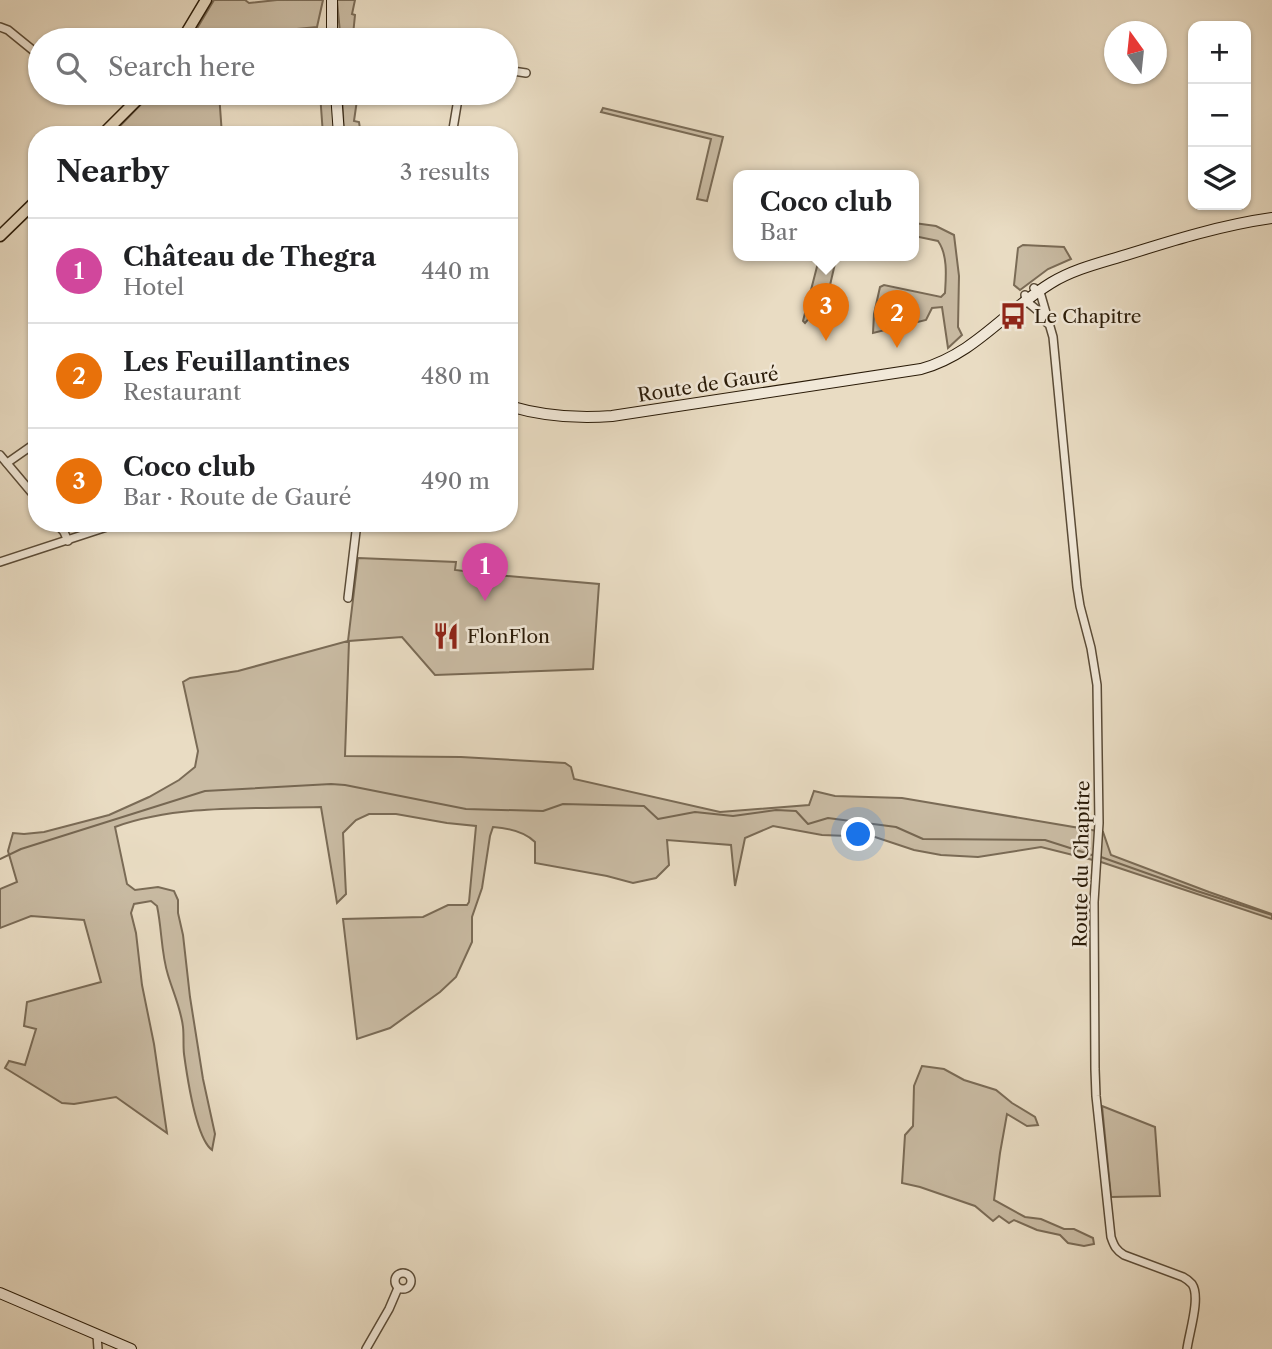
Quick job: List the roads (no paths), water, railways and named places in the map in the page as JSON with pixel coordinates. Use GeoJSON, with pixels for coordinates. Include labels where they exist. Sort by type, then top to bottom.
{"type":"FeatureCollection","features":[{"type":"Feature","properties":{"kind":"main road"},"geometry":{"type":"LineString","coordinates":[[189,28],[206,0]]}},
{"type":"Feature","properties":{"kind":"main road"},"geometry":{"type":"LineString","coordinates":[[111,126],[132,105]]}},
{"type":"Feature","properties":{"kind":"main road"},"geometry":{"type":"LineString","coordinates":[[0,236],[28,209]]}},
{"type":"Feature","properties":{"kind":"street"},"geometry":{"type":"LineString","coordinates":[[332,0],[333,28]]}},
{"type":"Feature","properties":{"kind":"street"},"geometry":{"type":"LineString","coordinates":[[0,27],[28,46]]}},
{"type":"Feature","properties":{"kind":"street"},"geometry":{"type":"LineString","coordinates":[[518,72],[526,74]]}},
{"type":"Feature","properties":{"kind":"street"},"geometry":{"type":"LineString","coordinates":[[337,105],[338,126]]}},
{"type":"Feature","properties":{"kind":"street"},"geometry":{"type":"LineString","coordinates":[[454,126],[457,105]]}},
{"type":"Feature","properties":{"kind":"street","name":"Route de Gauré"},"geometry":{"type":"LineString","coordinates":[[518,408],[554,416],[612,416],[931,366],[969,347],[1037,289],[1073,271],[1157,244],[1227,226],[1272,218]]}},
{"type":"Feature","properties":{"kind":"street","name":"Route du Chapitre"},"geometry":{"type":"LineString","coordinates":[[1037,289],[1051,330],[1056,356],[1077,587],[1097,685],[1099,822],[1094,902],[1094,1069],[1111,1237],[1114,1246],[1125,1255],[1191,1282],[1195,1304],[1187,1349]]}},
{"type":"Feature","properties":{"kind":"street"},"geometry":{"type":"LineString","coordinates":[[1025,298],[1041,313],[1051,330]]}},
{"type":"Feature","properties":{"kind":"street"},"geometry":{"type":"LineString","coordinates":[[7,463],[28,448]]}},
{"type":"Feature","properties":{"kind":"street"},"geometry":{"type":"LineString","coordinates":[[0,455],[28,488]]}},
{"type":"Feature","properties":{"kind":"street"},"geometry":{"type":"LineString","coordinates":[[64,532],[68,541]]}},
{"type":"Feature","properties":{"kind":"street"},"geometry":{"type":"LineString","coordinates":[[0,562],[94,532]]}},
{"type":"Feature","properties":{"kind":"street"},"geometry":{"type":"LineString","coordinates":[[348,598],[356,532]]}},
{"type":"Feature","properties":{"kind":"street"},"geometry":{"type":"LineString","coordinates":[[366,1349],[398,1288]]}},
{"type":"Feature","properties":{"kind":"street"},"geometry":{"type":"LineString","coordinates":[[0,1293],[131,1349]]}},
{"type":"Feature","properties":{"kind":"street"},"geometry":{"type":"LineString","coordinates":[[97,1335],[98,1349]]}},
{"type":"Feature","properties":{"kind":"waterway"},"geometry":{"type":"LineString","coordinates":[[0,859],[21,849],[205,791],[331,784],[466,809],[543,811],[563,804],[644,806],[658,819],[695,812],[733,816],[776,810],[796,811],[808,824],[828,818],[896,827],[923,839],[1045,840],[1095,856]]}},
{"type":"Feature","properties":{"kind":"waterway"},"geometry":{"type":"LineString","coordinates":[[1101,857],[1272,915]]}},
{"type":"Feature","properties":{"kind":"place","name":"Le Chapitre"},"geometry":{"type":"Point","coordinates":[1013,316]}},
{"type":"Feature","properties":{"kind":"place","name":"Coco club"},"geometry":{"type":"Point","coordinates":[826,341]}},
{"type":"Feature","properties":{"kind":"place","name":"Les Feuillantines"},"geometry":{"type":"Point","coordinates":[897,348]}},
{"type":"Feature","properties":{"kind":"place","name":"Château de Thegra"},"geometry":{"type":"Point","coordinates":[485,601]}},
{"type":"Feature","properties":{"kind":"place","name":"FlonFlon"},"geometry":{"type":"Point","coordinates":[446,636]}}]}
